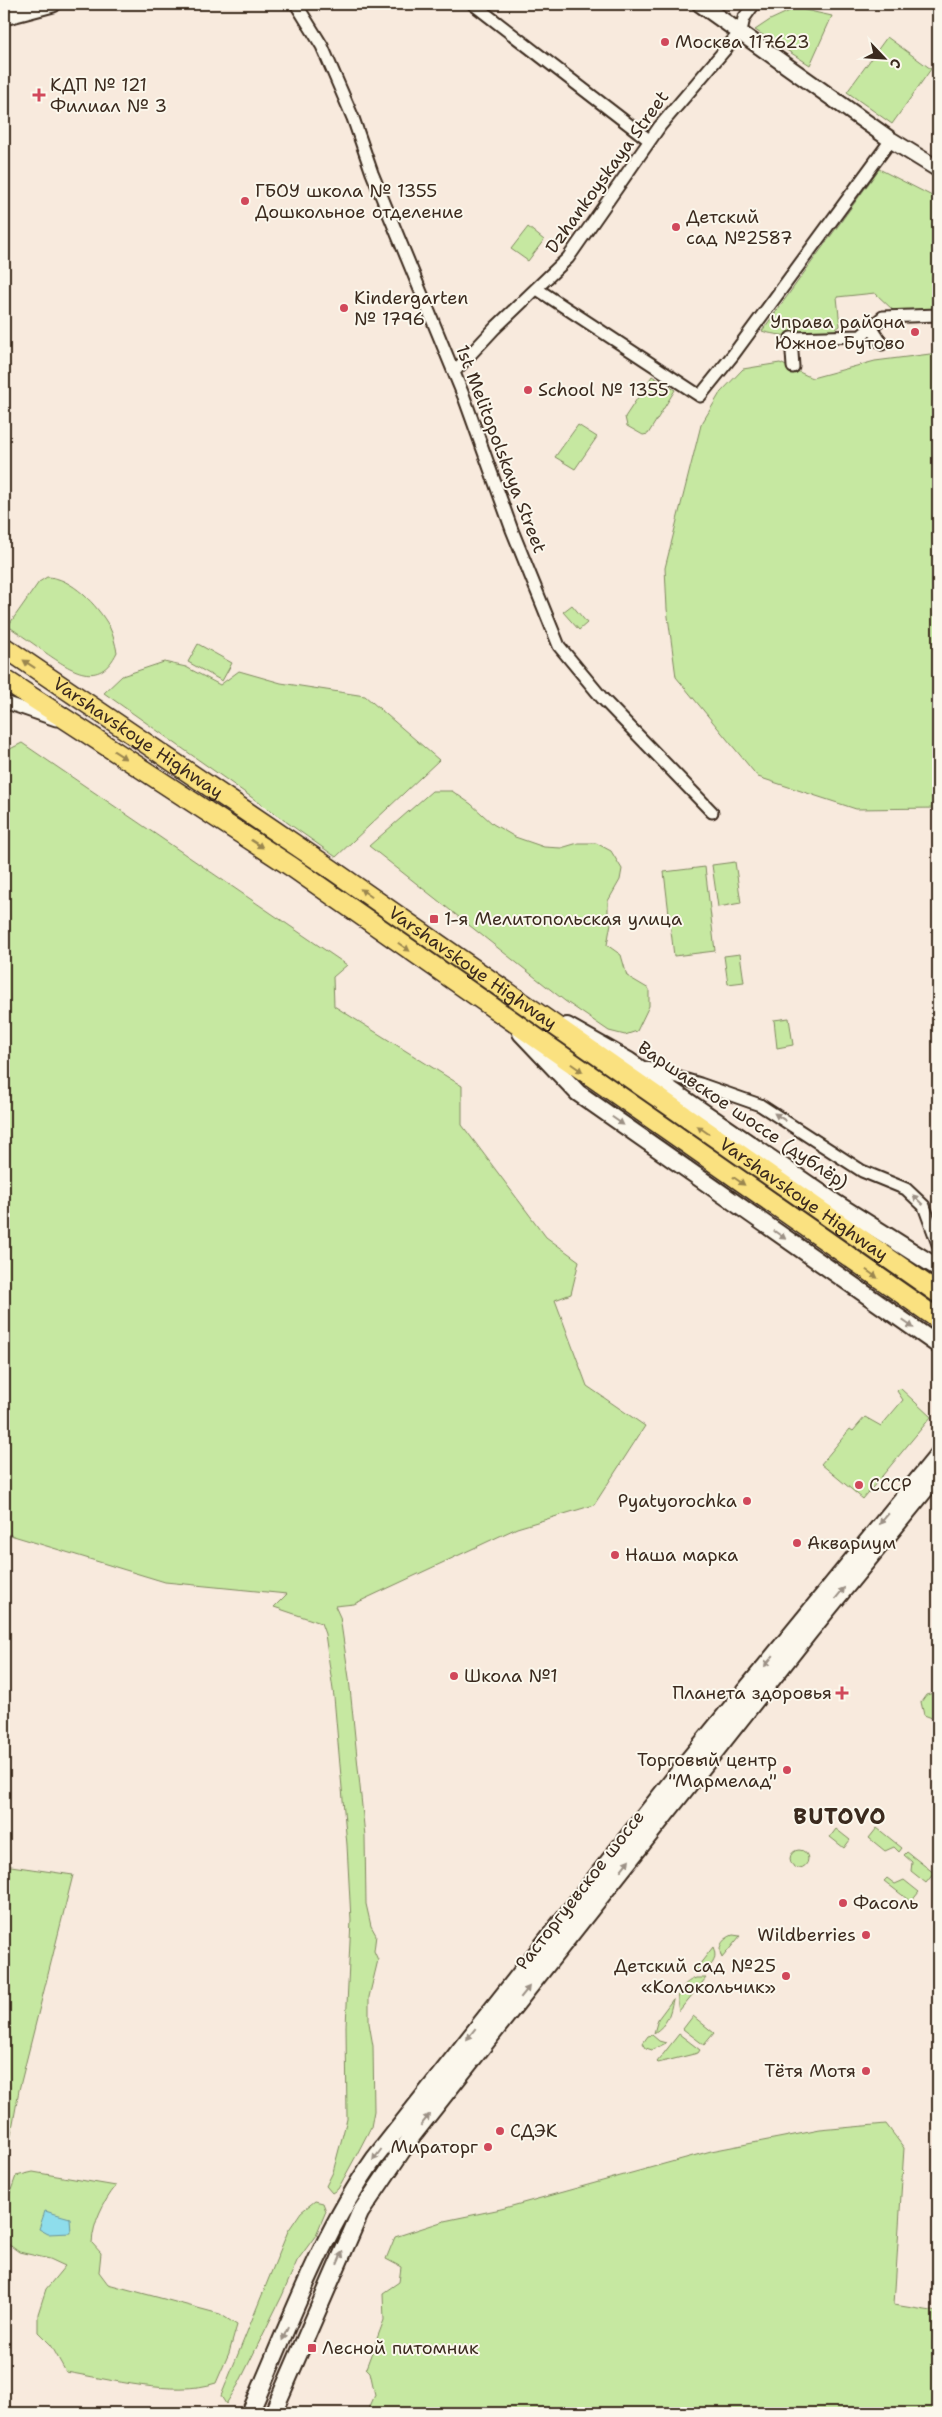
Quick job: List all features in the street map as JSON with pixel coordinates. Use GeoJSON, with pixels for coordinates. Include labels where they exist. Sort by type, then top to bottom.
{"type":"FeatureCollection","features":[{"type":"Feature","properties":{"kind":"main road","name":"Varshavskoye Highway"},"geometry":{"type":"LineString","coordinates":[[4,647],[330,869],[938,1293]]}},
{"type":"Feature","properties":{"kind":"main road","name":"Varshavskoye Highway"},"geometry":{"type":"LineString","coordinates":[[4,679],[292,867],[938,1320]]}},
{"type":"Feature","properties":{"kind":"main road","name":"Варшавское шоссе (дублёр)"},"geometry":{"type":"LineString","coordinates":[[521,1002],[629,1061],[837,1204],[938,1268]]}},
{"type":"Feature","properties":{"kind":"main road"},"geometry":{"type":"LineString","coordinates":[[508,1020],[578,1093],[938,1345]]}},
{"type":"Feature","properties":{"kind":"main road","name":"Расторгуевское шоссе"},"geometry":{"type":"LineString","coordinates":[[250,2413],[335,2223],[356,2185],[413,2108],[690,1758],[938,1455]]}},
{"type":"Feature","properties":{"kind":"main road","name":"Расторгуевское шоссе"},"geometry":{"type":"LineString","coordinates":[[273,2413],[360,2213],[412,2136],[810,1631],[938,1474]]}},
{"type":"Feature","properties":{"kind":"street"},"geometry":{"type":"LineString","coordinates":[[4,17],[53,4]]}},
{"type":"Feature","properties":{"kind":"street","name":"1st Melitopolskaya Street"},"geometry":{"type":"LineString","coordinates":[[296,4],[322,46],[454,372],[512,530],[559,646],[602,698],[712,812]]}},
{"type":"Feature","properties":{"kind":"street"},"geometry":{"type":"LineString","coordinates":[[474,4],[649,140]]}},
{"type":"Feature","properties":{"kind":"street"},"geometry":{"type":"LineString","coordinates":[[700,4],[741,31],[891,140],[938,169]]}},
{"type":"Feature","properties":{"kind":"street","name":"Dzhankoyskaya Street"},"geometry":{"type":"LineString","coordinates":[[454,372],[560,267],[583,239],[649,140],[702,74],[741,31],[744,18],[754,4]]}},
{"type":"Feature","properties":{"kind":"street"},"geometry":{"type":"LineString","coordinates":[[537,289],[700,396],[733,356],[891,140]]}},
{"type":"Feature","properties":{"kind":"street"},"geometry":{"type":"LineString","coordinates":[[792,367],[791,338],[862,336],[883,317],[938,315]]}},
{"type":"Feature","properties":{"kind":"street"},"geometry":{"type":"LineString","coordinates":[[872,327],[882,344]]}},
{"type":"Feature","properties":{"kind":"street"},"geometry":{"type":"LineString","coordinates":[[4,702],[80,729]]}},
{"type":"Feature","properties":{"kind":"street"},"geometry":{"type":"LineString","coordinates":[[629,1061],[760,1105],[862,1171],[906,1190],[924,1206],[938,1244]]}},
{"type":"Feature","properties":{"kind":"green space"},"geometry":{"type":"Polygon","coordinates":[[[796,8],[832,16],[810,65],[755,30],[770,20],[796,8]]]}},
{"type":"Feature","properties":{"kind":"green space"},"geometry":{"type":"Polygon","coordinates":[[[887,37],[931,69],[892,124],[847,92],[887,37]]]}},
{"type":"Feature","properties":{"kind":"green space"},"geometry":{"type":"Polygon","coordinates":[[[879,169],[938,199],[938,312],[894,311],[875,293],[837,297],[840,326],[830,334],[824,336],[796,336],[762,331],[879,169]]]}},
{"type":"Feature","properties":{"kind":"green space"},"geometry":{"type":"Polygon","coordinates":[[[528,227],[544,240],[528,261],[511,249],[528,227]]]}},
{"type":"Feature","properties":{"kind":"green space"},"geometry":{"type":"Polygon","coordinates":[[[938,353],[938,808],[856,809],[758,777],[676,677],[667,609],[665,568],[701,425],[720,393],[743,369],[780,363],[812,378],[875,361],[938,353]]]}},
{"type":"Feature","properties":{"kind":"green space"},"geometry":{"type":"Polygon","coordinates":[[[652,376],[675,390],[648,434],[643,435],[627,426],[625,417],[652,376]]]}},
{"type":"Feature","properties":{"kind":"green space"},"geometry":{"type":"Polygon","coordinates":[[[578,425],[597,437],[575,469],[555,457],[578,425]]]}},
{"type":"Feature","properties":{"kind":"green space"},"geometry":{"type":"Polygon","coordinates":[[[47,577],[65,582],[83,594],[98,610],[109,626],[117,652],[110,664],[102,671],[84,673],[75,670],[55,659],[8,626],[39,582],[47,577]]]}},
{"type":"Feature","properties":{"kind":"green space"},"geometry":{"type":"Polygon","coordinates":[[[572,605],[587,623],[579,630],[563,612],[572,605]]]}},
{"type":"Feature","properties":{"kind":"green space"},"geometry":{"type":"Polygon","coordinates":[[[198,644],[232,663],[222,681],[188,662],[198,644]]]}},
{"type":"Feature","properties":{"kind":"green space"},"geometry":{"type":"Polygon","coordinates":[[[164,662],[186,667],[220,685],[239,671],[281,683],[365,696],[439,760],[336,857],[104,693],[122,676],[164,662]]]}},
{"type":"Feature","properties":{"kind":"green space"},"geometry":{"type":"Polygon","coordinates":[[[22,743],[347,965],[333,977],[334,1006],[462,1086],[462,1125],[546,1237],[579,1261],[571,1294],[555,1300],[587,1386],[645,1426],[594,1505],[517,1528],[354,1604],[335,1606],[340,1617],[349,1678],[365,1836],[366,1904],[371,1926],[376,1935],[374,1951],[378,1960],[369,1997],[369,2023],[373,2046],[374,2111],[371,2127],[338,2189],[332,2193],[326,2186],[333,2172],[347,2119],[346,2026],[351,1920],[347,1845],[334,1697],[325,1634],[321,1623],[274,1607],[287,1594],[165,1582],[7,1534],[4,1542],[4,752],[22,743]]]}},
{"type":"Feature","properties":{"kind":"green space"},"geometry":{"type":"Polygon","coordinates":[[[432,791],[452,791],[471,804],[493,824],[515,837],[544,847],[561,848],[578,843],[596,843],[611,851],[622,869],[620,880],[608,901],[608,915],[611,923],[607,945],[621,955],[627,976],[649,989],[649,1006],[637,1031],[625,1035],[609,1031],[565,1001],[369,846],[432,791]]]}},
{"type":"Feature","properties":{"kind":"green space"},"geometry":{"type":"Polygon","coordinates":[[[735,862],[741,903],[718,907],[712,865],[735,862]]]}},
{"type":"Feature","properties":{"kind":"green space"},"geometry":{"type":"Polygon","coordinates":[[[705,867],[715,951],[674,956],[664,872],[705,867]]]}},
{"type":"Feature","properties":{"kind":"green space"},"geometry":{"type":"Polygon","coordinates":[[[740,954],[744,982],[728,984],[724,956],[740,954]]]}},
{"type":"Feature","properties":{"kind":"green space"},"geometry":{"type":"Polygon","coordinates":[[[789,1018],[793,1045],[777,1048],[774,1020],[789,1018]]]}},
{"type":"Feature","properties":{"kind":"green space"},"geometry":{"type":"Polygon","coordinates":[[[900,1388],[931,1417],[863,1499],[821,1464],[850,1429],[853,1431],[865,1417],[881,1426],[903,1400],[897,1391],[900,1388]]]}},
{"type":"Feature","properties":{"kind":"green space"},"geometry":{"type":"Polygon","coordinates":[[[938,1694],[938,1717],[932,1718],[924,1715],[921,1702],[926,1695],[938,1694]]]}},
{"type":"Feature","properties":{"kind":"green space"},"geometry":{"type":"Polygon","coordinates":[[[877,1828],[902,1848],[899,1852],[894,1847],[885,1851],[869,1838],[877,1828]]]}},
{"type":"Feature","properties":{"kind":"green space"},"geometry":{"type":"Polygon","coordinates":[[[836,1829],[850,1840],[844,1848],[830,1837],[836,1829]]]}},
{"type":"Feature","properties":{"kind":"green space"},"geometry":{"type":"Polygon","coordinates":[[[799,1850],[805,1853],[808,1859],[805,1865],[799,1868],[793,1865],[790,1859],[793,1853],[799,1850]]]}},
{"type":"Feature","properties":{"kind":"green space"},"geometry":{"type":"Polygon","coordinates":[[[907,1852],[934,1873],[926,1883],[911,1871],[912,1862],[904,1855],[907,1852]]]}},
{"type":"Feature","properties":{"kind":"green space"},"geometry":{"type":"Polygon","coordinates":[[[4,1865],[73,1875],[19,2090],[8,2151],[4,2159],[4,1865]]]}},
{"type":"Feature","properties":{"kind":"green space"},"geometry":{"type":"Polygon","coordinates":[[[887,1878],[895,1884],[904,1880],[919,1892],[911,1902],[884,1881],[887,1878]]]}},
{"type":"Feature","properties":{"kind":"green space"},"geometry":{"type":"Polygon","coordinates":[[[733,1935],[740,1936],[722,1958],[720,1947],[723,1941],[733,1935]]]}},
{"type":"Feature","properties":{"kind":"green space"},"geometry":{"type":"Polygon","coordinates":[[[713,1947],[715,1956],[712,1964],[705,1968],[696,1969],[713,1947]]]}},
{"type":"Feature","properties":{"kind":"green space"},"geometry":{"type":"Polygon","coordinates":[[[696,1978],[706,1978],[679,2011],[678,2000],[680,1991],[686,1983],[696,1978]]]}},
{"type":"Feature","properties":{"kind":"green space"},"geometry":{"type":"Polygon","coordinates":[[[673,1999],[668,2018],[654,2033],[658,2019],[673,1999]]]}},
{"type":"Feature","properties":{"kind":"green space"},"geometry":{"type":"Polygon","coordinates":[[[693,2016],[714,2033],[704,2045],[683,2029],[693,2016]]]}},
{"type":"Feature","properties":{"kind":"green space"},"geometry":{"type":"Polygon","coordinates":[[[679,2034],[700,2050],[698,2053],[658,2063],[657,2062],[679,2034]]]}},
{"type":"Feature","properties":{"kind":"green space"},"geometry":{"type":"Polygon","coordinates":[[[652,2035],[659,2041],[666,2043],[652,2050],[646,2048],[643,2043],[648,2036],[652,2035]]]}},
{"type":"Feature","properties":{"kind":"green space"},"geometry":{"type":"Polygon","coordinates":[[[886,2124],[904,2148],[894,2305],[938,2312],[938,2413],[367,2413],[375,2395],[370,2372],[366,2368],[384,2320],[383,2293],[399,2282],[401,2267],[386,2259],[395,2237],[444,2221],[501,2209],[711,2151],[820,2130],[886,2124]]]}},
{"type":"Feature","properties":{"kind":"green space"},"geometry":{"type":"Polygon","coordinates":[[[33,2172],[116,2186],[100,2213],[94,2228],[92,2243],[101,2253],[99,2272],[108,2284],[220,2314],[237,2325],[229,2353],[216,2383],[199,2387],[161,2388],[66,2372],[51,2345],[38,2332],[38,2314],[46,2289],[65,2266],[50,2259],[19,2252],[4,2241],[5,2207],[16,2176],[33,2172]]]}},
{"type":"Feature","properties":{"kind":"green space"},"geometry":{"type":"Polygon","coordinates":[[[315,2201],[323,2203],[326,2211],[316,2235],[297,2261],[238,2385],[226,2404],[221,2396],[288,2231],[301,2212],[315,2201]]]}},
{"type":"Feature","properties":{"kind":"water"},"geometry":{"type":"Polygon","coordinates":[[[45,2211],[70,2218],[71,2233],[48,2234],[39,2229],[45,2211]]]}},
{"type":"Feature","properties":{"kind":"place","name":"Москва 117623"},"geometry":{"type":"Point","coordinates":[665,42]}},
{"type":"Feature","properties":{"kind":"place","name":"КДП № 121 Филиал № 3"},"geometry":{"type":"Point","coordinates":[39,95]}},
{"type":"Feature","properties":{"kind":"place","name":"ГБОУ школа № 1355 Дошкольное отделение"},"geometry":{"type":"Point","coordinates":[245,201]}},
{"type":"Feature","properties":{"kind":"place","name":"Детский сад №2587"},"geometry":{"type":"Point","coordinates":[676,227]}},
{"type":"Feature","properties":{"kind":"place","name":"Kindergarten № 1796"},"geometry":{"type":"Point","coordinates":[344,308]}},
{"type":"Feature","properties":{"kind":"place","name":"Управа района Южное Бутово"},"geometry":{"type":"Point","coordinates":[915,332]}},
{"type":"Feature","properties":{"kind":"place","name":"School № 1355"},"geometry":{"type":"Point","coordinates":[528,390]}},
{"type":"Feature","properties":{"kind":"place","name":"1-я Мелитопольская улица"},"geometry":{"type":"Point","coordinates":[434,919]}},
{"type":"Feature","properties":{"kind":"place","name":"СССР"},"geometry":{"type":"Point","coordinates":[859,1485]}},
{"type":"Feature","properties":{"kind":"place","name":"Pyatyorochka"},"geometry":{"type":"Point","coordinates":[747,1501]}},
{"type":"Feature","properties":{"kind":"place","name":"Аквариум"},"geometry":{"type":"Point","coordinates":[797,1543]}},
{"type":"Feature","properties":{"kind":"place","name":"Наша марка"},"geometry":{"type":"Point","coordinates":[615,1555]}},
{"type":"Feature","properties":{"kind":"place","name":"Школа №1"},"geometry":{"type":"Point","coordinates":[454,1676]}},
{"type":"Feature","properties":{"kind":"place","name":"Планета здоровья"},"geometry":{"type":"Point","coordinates":[842,1693]}},
{"type":"Feature","properties":{"kind":"place","name":"Торговый центр \"Мармелад\""},"geometry":{"type":"Point","coordinates":[787,1770]}},
{"type":"Feature","properties":{"kind":"place","name":"Фасоль"},"geometry":{"type":"Point","coordinates":[843,1903]}},
{"type":"Feature","properties":{"kind":"place","name":"Wildberries"},"geometry":{"type":"Point","coordinates":[866,1935]}},
{"type":"Feature","properties":{"kind":"place","name":"Детский сад №25 «Колокольчик»"},"geometry":{"type":"Point","coordinates":[786,1976]}},
{"type":"Feature","properties":{"kind":"place","name":"Тётя Мотя"},"geometry":{"type":"Point","coordinates":[866,2071]}},
{"type":"Feature","properties":{"kind":"place","name":"СДЭК"},"geometry":{"type":"Point","coordinates":[500,2131]}},
{"type":"Feature","properties":{"kind":"place","name":"Мираторг"},"geometry":{"type":"Point","coordinates":[488,2147]}},
{"type":"Feature","properties":{"kind":"place","name":"Лесной питомник"},"geometry":{"type":"Point","coordinates":[312,2348]}},
{"type":"Feature","properties":{"kind":"district","name":"BUTOVO"},"geometry":{"type":"Point","coordinates":[840,1816]}}]}
